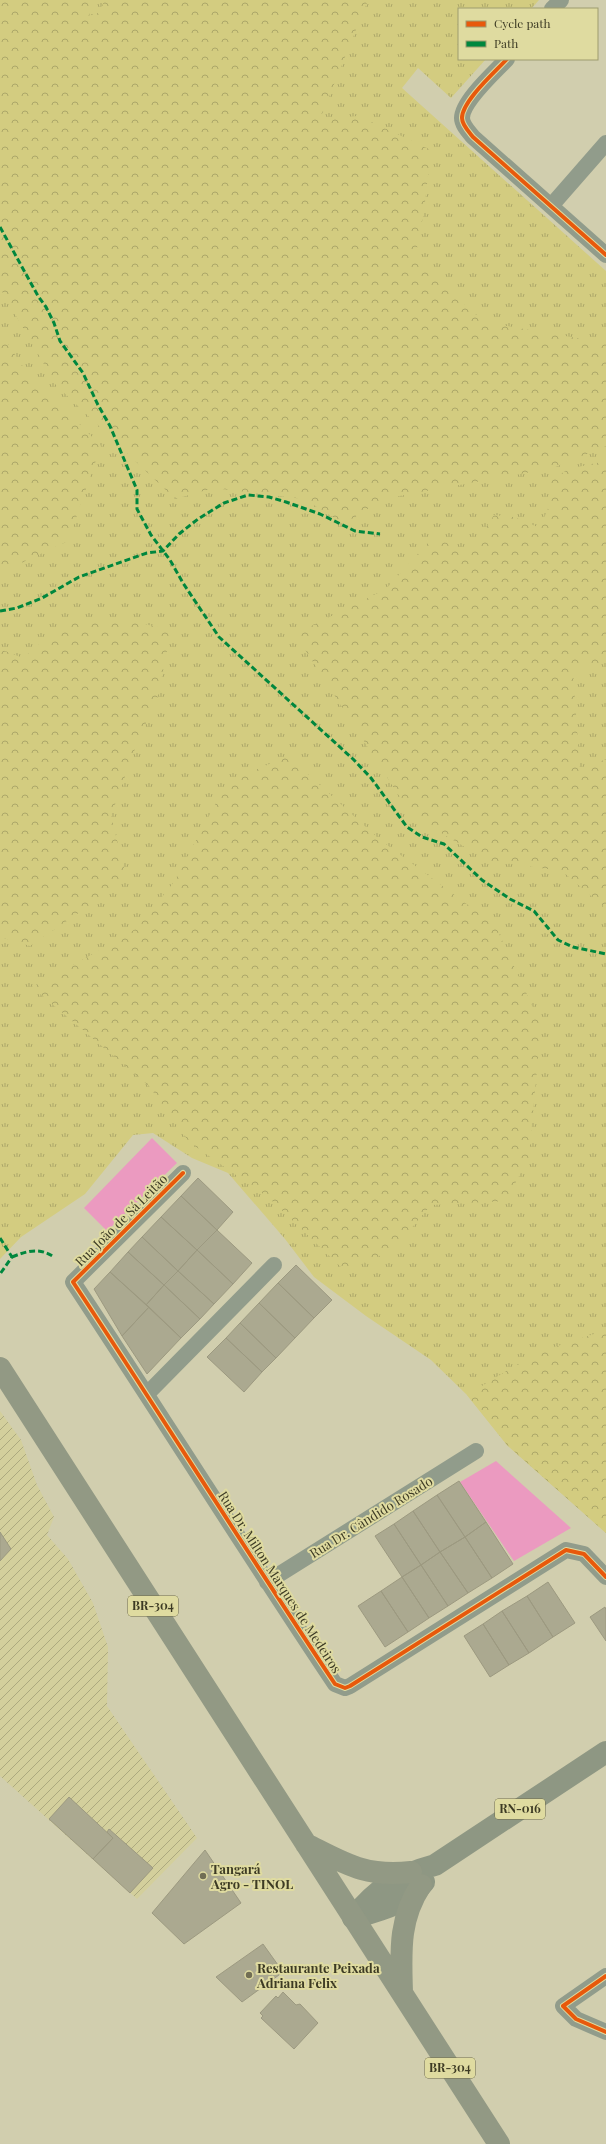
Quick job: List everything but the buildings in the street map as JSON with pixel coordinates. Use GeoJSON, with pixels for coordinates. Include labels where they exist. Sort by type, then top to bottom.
{"type":"FeatureCollection","features":[{"type":"Feature","properties":{"kind":"highway","name":"BR-304"},"geometry":{"type":"LineString","coordinates":[[0,1368],[499,2144]]}},
{"type":"Feature","properties":{"kind":"highway"},"geometry":{"type":"LineString","coordinates":[[306,1844],[337,1860],[373,1873],[416,1879],[403,1927],[401,1951],[402,1993]]}},
{"type":"Feature","properties":{"kind":"main road","name":"RN-016"},"geometry":{"type":"LineString","coordinates":[[416,1879],[606,1752]]}},
{"type":"Feature","properties":{"kind":"main road"},"geometry":{"type":"LineString","coordinates":[[353,1918],[395,1905],[416,1879]]}},
{"type":"Feature","properties":{"kind":"street"},"geometry":{"type":"LineString","coordinates":[[553,8],[561,0]]}},
{"type":"Feature","properties":{"kind":"street"},"geometry":{"type":"LineString","coordinates":[[506,60],[471,98],[464,108],[462,118],[465,127],[473,137],[606,255]]}},
{"type":"Feature","properties":{"kind":"street"},"geometry":{"type":"LineString","coordinates":[[551,206],[606,143]]}},
{"type":"Feature","properties":{"kind":"street","name":"Rua João de Sá Leitão"},"geometry":{"type":"LineString","coordinates":[[73,1282],[183,1173]]}},
{"type":"Feature","properties":{"kind":"street"},"geometry":{"type":"LineString","coordinates":[[147,1394],[274,1265]]}},
{"type":"Feature","properties":{"kind":"street","name":"Rua Dr. Milton Marques de Medeiros"},"geometry":{"type":"LineString","coordinates":[[73,1282],[147,1394],[266,1582],[334,1684],[345,1688],[350,1686],[566,1550],[584,1554],[606,1577]]}},
{"type":"Feature","properties":{"kind":"street","name":"Rua Dr. Cândido Rosado"},"geometry":{"type":"LineString","coordinates":[[266,1582],[476,1451]]}},
{"type":"Feature","properties":{"kind":"street"},"geometry":{"type":"LineString","coordinates":[[606,1976],[563,2006],[576,2018],[606,2032]]}},
{"type":"Feature","properties":{"kind":"shaded area"},"geometry":{"type":"Polygon","coordinates":[[[152,1138],[177,1163],[107,1231],[84,1208],[152,1138]]]}},
{"type":"Feature","properties":{"kind":"shaded area"},"geometry":{"type":"Polygon","coordinates":[[[0,1411],[21,1440],[37,1485],[54,1517],[47,1535],[68,1559],[93,1603],[108,1647],[107,1706],[197,1838],[137,1899],[0,1776],[0,1411]]]}},
{"type":"Feature","properties":{"kind":"shaded area"},"geometry":{"type":"Polygon","coordinates":[[[496,1461],[571,1528],[514,1561],[460,1482],[496,1461]]]}},
{"type":"Feature","properties":{"kind":"green space"},"geometry":{"type":"Polygon","coordinates":[[[0,0],[539,0],[532,8],[458,8],[458,60],[485,60],[451,98],[418,68],[402,88],[606,271],[606,1533],[507,1445],[467,1395],[431,1360],[366,1316],[314,1277],[285,1239],[228,1173],[192,1158],[153,1133],[133,1135],[85,1194],[21,1237],[0,1259],[0,0]]]}},
{"type":"Feature","properties":{"kind":"green space"},"geometry":{"type":"Polygon","coordinates":[[[0,0],[99,0],[88,16],[98,13],[105,0],[368,0],[320,119],[359,116],[431,150],[424,211],[415,259],[484,322],[606,343],[606,446],[553,468],[383,499],[344,524],[304,499],[214,488],[175,499],[56,385],[0,288],[0,0]]]}},
{"type":"Feature","properties":{"kind":"green space"},"geometry":{"type":"Polygon","coordinates":[[[0,332],[24,368],[101,446],[68,541],[0,573],[0,332]]]}},
{"type":"Feature","properties":{"kind":"green space"},"geometry":{"type":"Polygon","coordinates":[[[606,461],[606,661],[573,671],[580,771],[606,759],[606,909],[562,871],[489,861],[412,816],[295,634],[386,589],[433,537],[470,553],[494,515],[514,517],[540,528],[549,506],[551,481],[568,469],[606,461]]]}},
{"type":"Feature","properties":{"kind":"green space"},"geometry":{"type":"Polygon","coordinates":[[[70,618],[131,621],[171,630],[158,696],[136,746],[111,816],[127,880],[30,946],[0,937],[0,649],[23,658],[70,618]]]}},
{"type":"Feature","properties":{"kind":"green space"},"geometry":{"type":"Polygon","coordinates":[[[288,756],[379,839],[495,925],[541,1025],[529,1157],[506,1201],[431,1205],[393,1250],[345,1271],[269,1198],[189,1142],[149,1086],[32,987],[113,943],[137,928],[174,882],[227,782],[288,756]]]}},
{"type":"Feature","properties":{"kind":"green space"},"geometry":{"type":"Polygon","coordinates":[[[600,1332],[606,1332],[606,1533],[507,1445],[467,1395],[536,1353],[600,1332]]]}},
{"type":"Feature","properties":{"kind":"marked path"},"geometry":{"type":"LineString","coordinates":[[0,227],[38,296],[46,307],[54,323],[60,341],[83,373],[110,426],[137,490],[137,509],[151,535],[170,560],[183,583],[219,637],[353,759],[371,778],[407,827],[422,837],[444,844],[482,880],[510,899],[534,911],[558,940],[573,947],[606,954]]}},
{"type":"Feature","properties":{"kind":"marked path"},"geometry":{"type":"LineString","coordinates":[[0,611],[17,608],[42,598],[79,577],[147,553],[163,551],[179,534],[198,519],[224,503],[248,495],[269,497],[286,502],[320,514],[355,531],[380,534]]}},
{"type":"Feature","properties":{"kind":"marked path"},"geometry":{"type":"LineString","coordinates":[[0,1238],[12,1257],[0,1274]]}},
{"type":"Feature","properties":{"kind":"marked path"},"geometry":{"type":"LineString","coordinates":[[12,1257],[33,1251],[43,1252],[54,1257]]}},
{"type":"Feature","properties":{"kind":"cycle path"},"geometry":{"type":"LineString","coordinates":[[506,60],[467,103],[463,111],[462,118],[464,126],[473,137],[606,255]]}},
{"type":"Feature","properties":{"kind":"cycle path"},"geometry":{"type":"LineString","coordinates":[[183,1173],[73,1282],[335,1684],[345,1688],[350,1686],[566,1550],[584,1554],[606,1577]]}},
{"type":"Feature","properties":{"kind":"cycle path"},"geometry":{"type":"LineString","coordinates":[[606,1976],[563,2006],[576,2019],[606,2032]]}},
{"type":"Feature","properties":{"kind":"place","name":"Tangará Agro - TINOL"},"geometry":{"type":"Point","coordinates":[203,1876]}},
{"type":"Feature","properties":{"kind":"place","name":"Restaurante Peixada Adriana Felix"},"geometry":{"type":"Point","coordinates":[249,1975]}}]}
